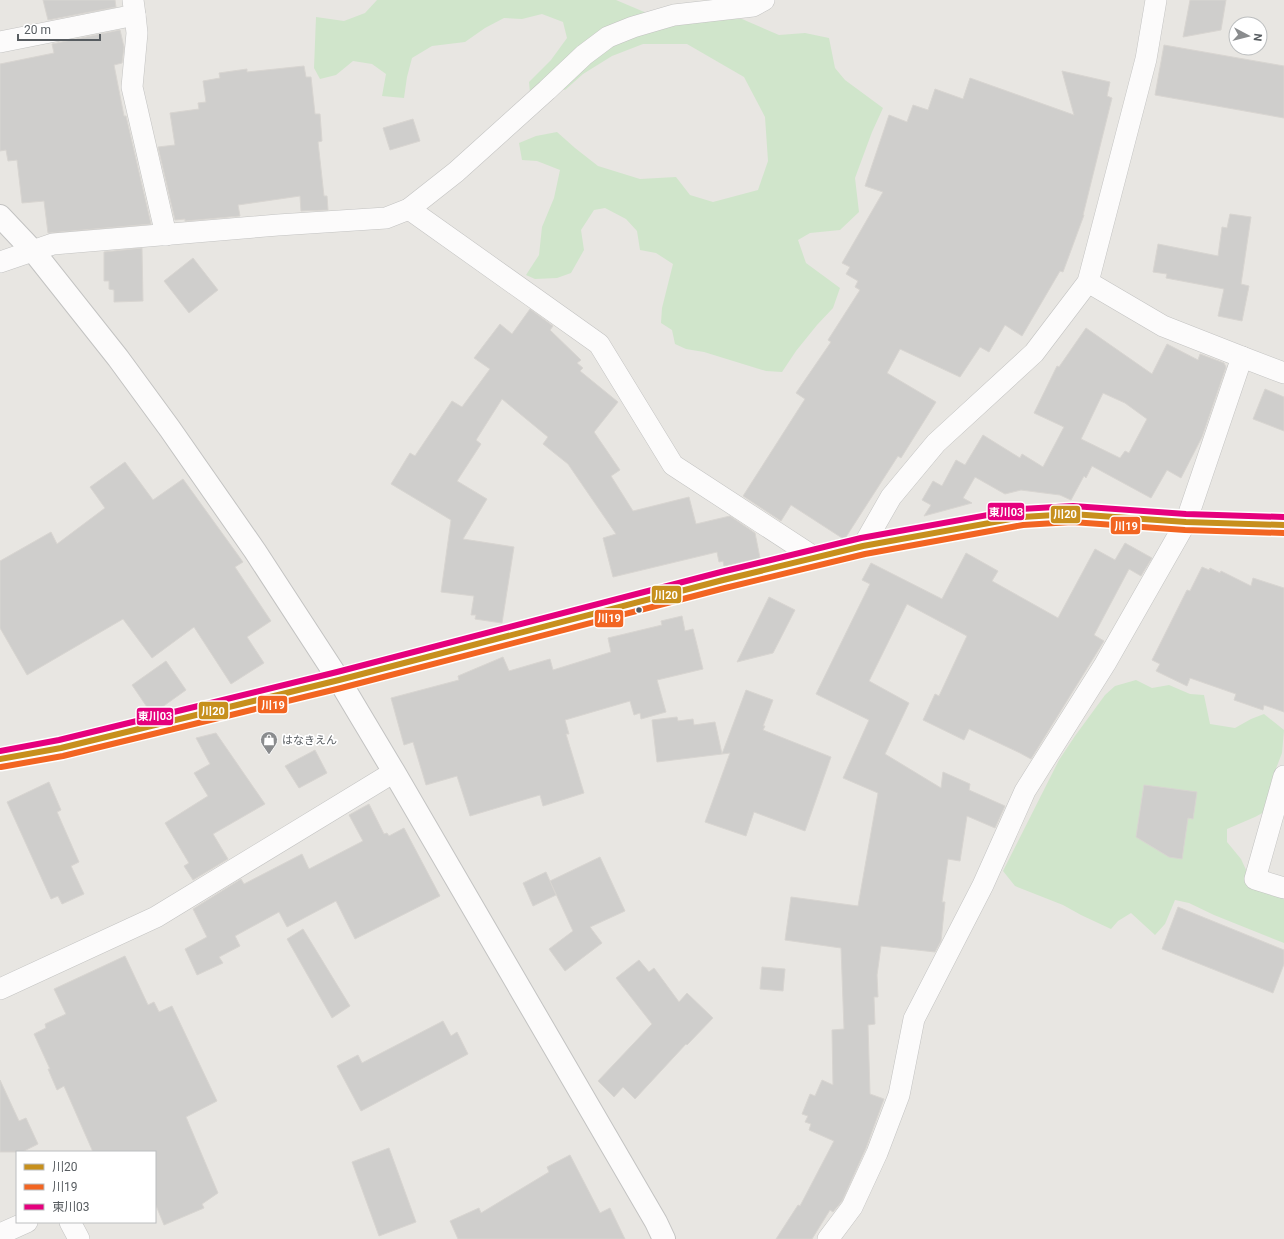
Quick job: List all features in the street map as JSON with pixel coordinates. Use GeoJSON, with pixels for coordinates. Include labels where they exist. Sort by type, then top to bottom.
{"type":"FeatureCollection","features":[{"type":"Feature","properties":{"kind":"street"},"geometry":{"type":"LineString","coordinates":[[0,262],[34,252],[53,244],[278,225],[386,218],[409,209],[456,172],[547,90],[584,54],[608,37],[632,27],[674,15],[753,6],[764,0]]}},
{"type":"Feature","properties":{"kind":"street"},"geometry":{"type":"LineString","coordinates":[[863,546],[891,497],[936,442],[1034,353],[1088,282],[1146,59],[1156,0]]}},
{"type":"Feature","properties":{"kind":"street"},"geometry":{"type":"LineString","coordinates":[[0,42],[134,8],[137,33],[132,87],[166,235]]}},
{"type":"Feature","properties":{"kind":"street"},"geometry":{"type":"LineString","coordinates":[[409,209],[599,344],[673,465],[814,557]]}},
{"type":"Feature","properties":{"kind":"street"},"geometry":{"type":"LineString","coordinates":[[0,216],[34,252],[118,358],[170,429],[255,552],[338,680],[394,772],[656,1222],[664,1239]]}},
{"type":"Feature","properties":{"kind":"street"},"geometry":{"type":"LineString","coordinates":[[1088,282],[1163,326],[1284,373]]}},
{"type":"Feature","properties":{"kind":"street"},"geometry":{"type":"LineString","coordinates":[[828,1239],[852,1207],[877,1153],[899,1095],[914,1019],[982,885],[1025,791],[1105,664],[1186,522],[1242,357]]}},
{"type":"Feature","properties":{"kind":"street"},"geometry":{"type":"LineString","coordinates":[[0,758],[61,748],[338,680],[814,557],[863,546],[1022,517],[1072,514],[1186,522],[1284,525]]}},
{"type":"Feature","properties":{"kind":"street"},"geometry":{"type":"LineString","coordinates":[[0,989],[156,917],[394,772]]}},
{"type":"Feature","properties":{"kind":"street"},"geometry":{"type":"LineString","coordinates":[[1284,776],[1255,879],[1284,888]]}},
{"type":"Feature","properties":{"kind":"street"},"geometry":{"type":"LineString","coordinates":[[0,1234],[25,1223]]}},
{"type":"Feature","properties":{"kind":"street"},"geometry":{"type":"LineString","coordinates":[[71,1223],[79,1239]]}},
{"type":"Feature","properties":{"kind":"green space"},"geometry":{"type":"Polygon","coordinates":[[[377,0],[616,0],[675,25],[701,20],[742,19],[779,35],[805,33],[829,38],[835,68],[845,80],[883,108],[872,132],[855,178],[859,212],[840,230],[810,233],[798,240],[806,263],[840,288],[833,308],[796,351],[782,372],[766,371],[704,352],[686,349],[675,344],[672,330],[661,323],[662,308],[673,264],[656,253],[640,250],[637,231],[626,219],[605,208],[594,210],[581,230],[584,250],[571,273],[557,278],[535,279],[526,275],[539,255],[542,227],[554,198],[560,170],[537,161],[522,160],[519,143],[536,136],[557,132],[598,166],[640,179],[676,177],[690,195],[713,202],[758,190],[768,161],[765,117],[744,77],[687,44],[643,44],[612,56],[583,74],[565,90],[560,88],[530,93],[529,82],[551,60],[567,38],[563,22],[542,14],[522,19],[504,18],[485,28],[465,42],[432,46],[412,58],[404,98],[382,96],[386,74],[372,64],[353,61],[336,75],[320,79],[314,68],[316,17],[344,21],[365,13],[377,0]]]}},
{"type":"Feature","properties":{"kind":"green space"},"geometry":{"type":"Polygon","coordinates":[[[1136,680],[1152,688],[1169,685],[1190,694],[1204,695],[1210,724],[1235,728],[1264,714],[1284,730],[1282,753],[1272,779],[1268,810],[1227,829],[1227,842],[1241,859],[1254,887],[1284,897],[1284,943],[1214,915],[1189,903],[1175,900],[1165,924],[1155,935],[1131,913],[1118,921],[1111,929],[1063,905],[1015,886],[1003,871],[1059,760],[1075,736],[1105,695],[1115,686],[1136,680]]]}},
{"type":"Feature","properties":{"kind":"building"},"geometry":{"type":"Polygon","coordinates":[[[43,0],[115,0],[116,7],[48,20],[43,0]]]}},
{"type":"Feature","properties":{"kind":"building"},"geometry":{"type":"Polygon","coordinates":[[[1190,0],[1226,0],[1221,30],[1183,37],[1190,0]]]}},
{"type":"Feature","properties":{"kind":"building"},"geometry":{"type":"Polygon","coordinates":[[[120,30],[124,47],[122,63],[114,65],[124,116],[126,116],[151,224],[48,233],[44,201],[22,203],[17,160],[8,161],[6,150],[0,151],[0,64],[54,53],[52,44],[120,30]]]}},
{"type":"Feature","properties":{"kind":"building"},"geometry":{"type":"Polygon","coordinates":[[[1164,45],[1284,66],[1284,118],[1155,95],[1164,45]]]}},
{"type":"Feature","properties":{"kind":"building"},"geometry":{"type":"Polygon","coordinates":[[[304,66],[306,77],[311,77],[315,114],[320,114],[322,141],[318,142],[324,196],[327,196],[328,210],[301,211],[300,196],[238,205],[240,216],[185,221],[185,219],[175,220],[158,147],[175,145],[170,113],[199,109],[198,103],[206,102],[203,81],[220,78],[219,73],[247,69],[247,72],[304,66]]]}},
{"type":"Feature","properties":{"kind":"building"},"geometry":{"type":"Polygon","coordinates":[[[1062,71],[1110,82],[1107,96],[1112,98],[1084,215],[1063,272],[1060,271],[1022,336],[1005,325],[989,352],[980,347],[960,377],[900,349],[887,373],[936,402],[901,458],[898,456],[846,537],[842,538],[791,505],[781,521],[743,496],[805,399],[796,393],[831,342],[828,340],[860,290],[855,287],[858,281],[846,274],[850,267],[842,263],[883,192],[865,186],[889,115],[907,122],[913,105],[928,110],[935,89],[963,99],[970,78],[1074,115],[1062,71]]]}},
{"type":"Feature","properties":{"kind":"building"},"geometry":{"type":"Polygon","coordinates":[[[413,119],[420,141],[390,150],[383,128],[413,119]]]}},
{"type":"Feature","properties":{"kind":"building"},"geometry":{"type":"Polygon","coordinates":[[[1230,214],[1251,217],[1241,284],[1249,286],[1242,321],[1218,316],[1224,289],[1166,278],[1167,274],[1153,272],[1158,244],[1218,256],[1222,227],[1227,228],[1230,214]]]}},
{"type":"Feature","properties":{"kind":"building"},"geometry":{"type":"Polygon","coordinates":[[[142,248],[143,301],[114,302],[114,290],[109,289],[109,281],[104,281],[104,252],[142,248]]]}},
{"type":"Feature","properties":{"kind":"building"},"geometry":{"type":"Polygon","coordinates":[[[193,258],[218,290],[189,313],[164,281],[193,258]]]}},
{"type":"Feature","properties":{"kind":"building"},"geometry":{"type":"Polygon","coordinates":[[[530,309],[553,326],[550,330],[581,360],[577,363],[583,368],[580,371],[618,402],[594,432],[620,470],[611,476],[633,511],[689,497],[696,524],[730,516],[755,533],[760,558],[724,566],[723,561],[719,562],[717,552],[613,577],[603,538],[616,534],[568,464],[543,444],[548,437],[502,399],[476,440],[481,444],[457,481],[487,499],[463,539],[514,547],[502,623],[475,619],[476,615],[471,615],[474,596],[441,592],[451,520],[391,484],[410,453],[415,456],[452,401],[462,407],[490,369],[474,358],[500,324],[512,334],[530,309]]]}},
{"type":"Feature","properties":{"kind":"building"},"geometry":{"type":"Polygon","coordinates":[[[1086,328],[1152,374],[1167,344],[1198,360],[1200,354],[1224,363],[1226,367],[1202,437],[1181,478],[1167,470],[1151,498],[1092,466],[1086,478],[1084,476],[1071,500],[1060,495],[1021,490],[1005,494],[975,477],[963,498],[972,503],[924,516],[931,505],[922,500],[933,481],[942,486],[956,460],[965,465],[983,435],[1020,458],[1022,454],[1043,467],[1064,427],[1034,413],[1057,366],[1059,367],[1086,328]],[[1103,393],[1081,439],[1120,458],[1125,451],[1129,453],[1147,419],[1125,403],[1103,393]]]}},
{"type":"Feature","properties":{"kind":"building"},"geometry":{"type":"Polygon","coordinates":[[[1265,389],[1284,397],[1284,431],[1253,419],[1265,389]]]}},
{"type":"Feature","properties":{"kind":"building"},"geometry":{"type":"Polygon","coordinates":[[[125,462],[153,500],[183,479],[243,562],[235,567],[271,621],[247,637],[264,663],[231,684],[194,627],[152,658],[123,619],[27,675],[0,628],[0,561],[51,532],[57,544],[105,508],[90,487],[125,462]]]}},
{"type":"Feature","properties":{"kind":"building"},"geometry":{"type":"Polygon","coordinates":[[[1125,543],[1152,558],[1141,576],[1129,569],[1094,635],[1104,641],[1031,759],[969,729],[964,740],[923,720],[935,694],[939,696],[967,636],[907,604],[869,681],[909,703],[885,754],[941,788],[943,772],[970,784],[969,790],[1005,806],[995,828],[967,816],[960,861],[948,859],[942,902],[945,902],[941,941],[935,952],[881,946],[877,975],[878,997],[874,997],[875,1024],[868,1025],[870,1094],[884,1099],[866,1148],[842,1201],[833,1212],[830,1210],[812,1239],[776,1239],[798,1205],[800,1206],[834,1141],[809,1130],[811,1124],[805,1122],[808,1116],[802,1114],[810,1094],[815,1096],[822,1080],[833,1085],[832,1030],[844,1029],[841,948],[785,940],[791,897],[858,906],[878,793],[843,778],[869,720],[816,694],[870,584],[862,580],[871,563],[942,599],[966,553],[998,571],[992,581],[1058,618],[1095,549],[1115,560],[1125,543]]]}},
{"type":"Feature","properties":{"kind":"building"},"geometry":{"type":"Polygon","coordinates":[[[1202,567],[1209,570],[1210,568],[1220,573],[1221,571],[1251,586],[1253,578],[1284,588],[1284,712],[1264,705],[1263,710],[1234,700],[1236,694],[1190,678],[1187,686],[1156,671],[1160,664],[1152,660],[1187,590],[1190,591],[1202,567]]]}},
{"type":"Feature","properties":{"kind":"building"},"geometry":{"type":"Polygon","coordinates":[[[769,597],[795,610],[773,653],[737,662],[769,597]]]}},
{"type":"Feature","properties":{"kind":"building"},"geometry":{"type":"Polygon","coordinates":[[[682,616],[685,631],[693,629],[703,669],[657,680],[666,712],[641,719],[640,713],[634,715],[630,701],[565,720],[569,734],[566,734],[584,793],[543,806],[540,795],[470,816],[457,776],[426,785],[413,742],[404,745],[391,698],[459,680],[458,676],[503,657],[509,671],[550,659],[553,670],[611,652],[608,638],[662,625],[661,621],[682,616]]]}},
{"type":"Feature","properties":{"kind":"building"},"geometry":{"type":"Polygon","coordinates":[[[166,661],[186,690],[158,710],[155,706],[149,710],[132,685],[166,661]]]}},
{"type":"Feature","properties":{"kind":"building"},"geometry":{"type":"Polygon","coordinates":[[[746,690],[773,700],[763,726],[765,726],[763,730],[831,757],[805,831],[754,812],[746,836],[705,822],[730,753],[722,754],[746,690]]]}},
{"type":"Feature","properties":{"kind":"building"},"geometry":{"type":"Polygon","coordinates":[[[677,717],[678,721],[693,719],[694,725],[715,722],[722,754],[657,762],[652,720],[677,717]]]}},
{"type":"Feature","properties":{"kind":"building"},"geometry":{"type":"Polygon","coordinates":[[[216,733],[265,804],[213,834],[228,859],[193,880],[184,866],[189,863],[165,823],[208,796],[194,773],[210,764],[196,738],[216,733]]]}},
{"type":"Feature","properties":{"kind":"building"},"geometry":{"type":"Polygon","coordinates":[[[315,750],[327,773],[299,788],[285,766],[315,750]]]}},
{"type":"Feature","properties":{"kind":"building"},"geometry":{"type":"Polygon","coordinates":[[[49,782],[61,810],[57,812],[79,862],[71,866],[84,894],[62,904],[58,896],[51,899],[7,802],[49,782]]]}},
{"type":"Feature","properties":{"kind":"building"},"geometry":{"type":"Polygon","coordinates":[[[1144,785],[1197,792],[1193,819],[1188,818],[1182,859],[1169,857],[1136,837],[1144,785]]]}},
{"type":"Feature","properties":{"kind":"building"},"geometry":{"type":"Polygon","coordinates":[[[369,804],[384,834],[387,833],[389,836],[404,828],[440,896],[355,939],[336,901],[287,927],[279,912],[235,936],[240,946],[219,957],[223,963],[197,975],[185,949],[207,937],[193,909],[241,879],[244,884],[302,854],[309,869],[363,841],[349,815],[369,804]]]}},
{"type":"Feature","properties":{"kind":"building"},"geometry":{"type":"Polygon","coordinates":[[[600,857],[625,911],[590,927],[602,943],[565,971],[549,949],[573,931],[550,881],[600,857]]]}},
{"type":"Feature","properties":{"kind":"building"},"geometry":{"type":"Polygon","coordinates":[[[546,872],[556,895],[533,906],[523,883],[546,872]]]}},
{"type":"Feature","properties":{"kind":"building"},"geometry":{"type":"Polygon","coordinates":[[[1178,907],[1284,950],[1284,964],[1273,993],[1162,949],[1178,907]]]}},
{"type":"Feature","properties":{"kind":"building"},"geometry":{"type":"Polygon","coordinates":[[[303,929],[350,1006],[332,1018],[287,939],[303,929]]]}},
{"type":"Feature","properties":{"kind":"building"},"geometry":{"type":"Polygon","coordinates":[[[125,956],[148,1005],[154,1002],[159,1012],[172,1006],[217,1101],[186,1117],[218,1193],[202,1204],[204,1208],[164,1225],[156,1205],[156,1151],[93,1151],[64,1086],[57,1090],[48,1069],[50,1069],[34,1034],[46,1028],[45,1024],[66,1014],[54,989],[125,956]]]}},
{"type":"Feature","properties":{"kind":"building"},"geometry":{"type":"Polygon","coordinates":[[[639,960],[649,972],[654,968],[679,1002],[687,993],[713,1018],[687,1045],[686,1044],[635,1099],[623,1087],[614,1097],[598,1081],[652,1024],[616,978],[639,960]]]}},
{"type":"Feature","properties":{"kind":"building"},"geometry":{"type":"Polygon","coordinates":[[[762,967],[785,969],[783,991],[760,989],[762,967]]]}},
{"type":"Feature","properties":{"kind":"building"},"geometry":{"type":"Polygon","coordinates":[[[443,1021],[451,1036],[457,1032],[468,1054],[361,1111],[337,1066],[358,1055],[362,1063],[443,1021]]]}},
{"type":"Feature","properties":{"kind":"building"},"geometry":{"type":"Polygon","coordinates":[[[0,1080],[19,1121],[26,1118],[38,1144],[24,1151],[0,1152],[0,1080]]]}},
{"type":"Feature","properties":{"kind":"building"},"geometry":{"type":"Polygon","coordinates":[[[389,1148],[416,1222],[379,1236],[352,1162],[389,1148]]]}},
{"type":"Feature","properties":{"kind":"building"},"geometry":{"type":"Polygon","coordinates":[[[570,1155],[600,1213],[610,1208],[625,1239],[458,1239],[450,1221],[479,1208],[481,1213],[549,1172],[547,1167],[570,1155]]]}},
{"type":"Feature","properties":{"kind":"transit line","name":"東川03"},"geometry":{"type":"LineString","coordinates":[[0,751],[59,740],[337,672],[721,572],[861,538],[1021,509],[1073,506],[1186,514],[1284,517]]}},
{"type":"Feature","properties":{"kind":"transit line","name":"川20"},"geometry":{"type":"LineString","coordinates":[[0,759],[61,748],[339,680],[723,580],[863,546],[1022,517],[1072,514],[1186,522],[1284,525]]}},
{"type":"Feature","properties":{"kind":"transit line","name":"川19"},"geometry":{"type":"LineString","coordinates":[[1,767],[63,756],[341,688],[725,588],[865,554],[1023,525],[1072,522],[1185,530],[1284,533]]}},
{"type":"Feature","properties":{"kind":"place","name":"はなきえん"},"geometry":{"type":"Point","coordinates":[269,755]}}]}
